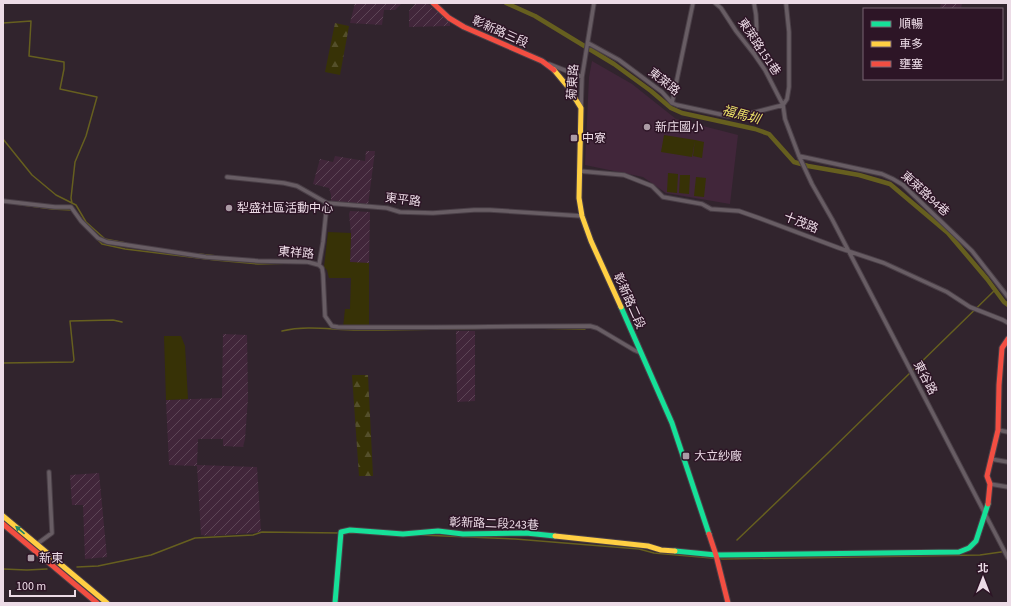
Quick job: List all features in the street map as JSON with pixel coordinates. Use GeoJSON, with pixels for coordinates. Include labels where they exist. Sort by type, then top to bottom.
{"type":"FeatureCollection","features":[{"type":"Feature","properties":{"kind":"street","name":"彰新路三段"},"geometry":{"type":"LineString","coordinates":[[433,3],[449,18],[464,27],[542,61]]}},
{"type":"Feature","properties":{"kind":"street"},"geometry":{"type":"LineString","coordinates":[[587,45],[594,3]]}},
{"type":"Feature","properties":{"kind":"street"},"geometry":{"type":"LineString","coordinates":[[672,103],[693,3]]}},
{"type":"Feature","properties":{"kind":"street","name":"東萊路151巷"},"geometry":{"type":"LineString","coordinates":[[715,3],[721,8],[765,70],[783,105]]}},
{"type":"Feature","properties":{"kind":"street"},"geometry":{"type":"LineString","coordinates":[[754,3],[757,36],[754,54]]}},
{"type":"Feature","properties":{"kind":"street"},"geometry":{"type":"LineString","coordinates":[[786,3],[789,32],[789,87],[787,99],[783,105],[785,119],[799,156],[812,184],[848,251]]}},
{"type":"Feature","properties":{"kind":"street","name":"菊東路"},"geometry":{"type":"LineString","coordinates":[[581,108],[582,77],[587,45]]}},
{"type":"Feature","properties":{"kind":"street","name":"東萊路"},"geometry":{"type":"LineString","coordinates":[[587,45],[619,60],[662,92],[672,103],[728,116],[740,116],[783,105]]}},
{"type":"Feature","properties":{"kind":"street"},"geometry":{"type":"LineString","coordinates":[[542,61],[582,77]]}},
{"type":"Feature","properties":{"kind":"street"},"geometry":{"type":"LineString","coordinates":[[542,61],[557,72],[581,108]]}},
{"type":"Feature","properties":{"kind":"street","name":"彰新路二段"},"geometry":{"type":"LineString","coordinates":[[581,108],[579,198],[582,216],[591,241],[672,423],[717,557],[728,603]]}},
{"type":"Feature","properties":{"kind":"street","name":"東萊路94巷"},"geometry":{"type":"LineString","coordinates":[[799,156],[882,174],[903,185],[972,251],[1008,297]]}},
{"type":"Feature","properties":{"kind":"street","name":"十茂路"},"geometry":{"type":"LineString","coordinates":[[579,171],[624,175],[652,186],[663,197],[702,204],[712,209],[739,211],[884,264],[947,292],[970,308],[1008,323]]}},
{"type":"Feature","properties":{"kind":"street","name":"東平路"},"geometry":{"type":"LineString","coordinates":[[227,177],[297,186],[327,203],[386,208],[400,212],[433,213],[490,210],[582,216]]}},
{"type":"Feature","properties":{"kind":"street","name":"東祥路"},"geometry":{"type":"LineString","coordinates":[[3,201],[55,207],[71,207],[81,221],[98,238],[107,242],[206,257],[258,261],[301,261],[319,265],[322,268],[323,274],[325,316],[332,326],[338,328],[590,326],[597,328],[634,350],[642,353]]}},
{"type":"Feature","properties":{"kind":"street"},"geometry":{"type":"LineString","coordinates":[[319,265],[327,203]]}},
{"type":"Feature","properties":{"kind":"street","name":"東谷路"},"geometry":{"type":"LineString","coordinates":[[848,251],[1008,558]]}},
{"type":"Feature","properties":{"kind":"street"},"geometry":{"type":"LineString","coordinates":[[717,557],[959,552],[972,546],[976,542],[988,505],[990,484],[987,476],[998,430],[1002,348],[1008,339]]}},
{"type":"Feature","properties":{"kind":"street"},"geometry":{"type":"LineString","coordinates":[[998,430],[1008,432]]}},
{"type":"Feature","properties":{"kind":"street"},"geometry":{"type":"LineString","coordinates":[[991,459],[1008,462]]}},
{"type":"Feature","properties":{"kind":"street"},"geometry":{"type":"LineString","coordinates":[[37,544],[52,533],[49,472]]}},
{"type":"Feature","properties":{"kind":"street"},"geometry":{"type":"LineString","coordinates":[[990,484],[1008,487]]}},
{"type":"Feature","properties":{"kind":"street"},"geometry":{"type":"LineString","coordinates":[[3,516],[107,603]]}},
{"type":"Feature","properties":{"kind":"street"},"geometry":{"type":"LineString","coordinates":[[3,524],[97,603]]}},
{"type":"Feature","properties":{"kind":"street","name":"彰新路二段243巷"},"geometry":{"type":"LineString","coordinates":[[335,603],[341,534],[350,530],[403,534],[438,531],[463,534],[526,533],[648,546],[661,550],[717,557]]}},
{"type":"Feature","properties":{"kind":"shaded area"},"geometry":{"type":"Polygon","coordinates":[[[355,3],[402,3],[395,10],[384,10],[382,25],[350,23],[355,3]]]}},
{"type":"Feature","properties":{"kind":"shaded area"},"geometry":{"type":"Polygon","coordinates":[[[416,3],[427,3],[450,23],[450,26],[409,27],[409,11],[416,3]]]}},
{"type":"Feature","properties":{"kind":"shaded area"},"geometry":{"type":"Polygon","coordinates":[[[941,3],[962,3],[961,8],[940,8],[941,3]]]}},
{"type":"Feature","properties":{"kind":"shaded area","name":"新庄國小"},"geometry":{"type":"Polygon","coordinates":[[[592,61],[632,84],[676,119],[738,135],[730,204],[666,193],[643,177],[585,165],[589,77],[592,61]]]}},
{"type":"Feature","properties":{"kind":"shaded area"},"geometry":{"type":"Polygon","coordinates":[[[366,151],[375,151],[368,205],[331,204],[329,188],[313,184],[320,159],[333,162],[335,156],[365,161],[366,151]]]}},
{"type":"Feature","properties":{"kind":"shaded area"},"geometry":{"type":"Polygon","coordinates":[[[350,211],[370,212],[369,263],[350,263],[350,211]]]}},
{"type":"Feature","properties":{"kind":"shaded area"},"geometry":{"type":"Polygon","coordinates":[[[456,331],[475,331],[475,401],[457,402],[456,331]]]}},
{"type":"Feature","properties":{"kind":"shaded area"},"geometry":{"type":"Polygon","coordinates":[[[223,334],[247,335],[248,398],[245,439],[243,447],[223,446],[223,439],[198,439],[197,465],[257,467],[261,532],[211,536],[201,535],[197,466],[169,465],[166,400],[222,398],[223,334]]]}},
{"type":"Feature","properties":{"kind":"shaded area"},"geometry":{"type":"Polygon","coordinates":[[[99,473],[107,557],[85,559],[83,505],[72,505],[70,475],[99,473]]]}},
{"type":"Feature","properties":{"kind":"green space"},"geometry":{"type":"Polygon","coordinates":[[[335,23],[349,26],[340,75],[325,72],[335,23]]]}},
{"type":"Feature","properties":{"kind":"green space"},"geometry":{"type":"Polygon","coordinates":[[[664,135],[695,140],[692,157],[661,152],[664,135]]]}},
{"type":"Feature","properties":{"kind":"green space"},"geometry":{"type":"Polygon","coordinates":[[[695,140],[704,142],[702,158],[693,156],[695,140]]]}},
{"type":"Feature","properties":{"kind":"green space"},"geometry":{"type":"Polygon","coordinates":[[[668,173],[678,174],[677,193],[667,192],[668,173]]]}},
{"type":"Feature","properties":{"kind":"green space"},"geometry":{"type":"Polygon","coordinates":[[[680,175],[690,175],[689,194],[679,193],[680,175]]]}},
{"type":"Feature","properties":{"kind":"green space"},"geometry":{"type":"Polygon","coordinates":[[[696,177],[706,178],[704,197],[694,196],[696,177]]]}},
{"type":"Feature","properties":{"kind":"green space"},"geometry":{"type":"Polygon","coordinates":[[[328,232],[351,233],[350,262],[369,263],[369,329],[343,328],[345,309],[350,309],[351,278],[329,278],[327,270],[324,267],[328,232]]]}},
{"type":"Feature","properties":{"kind":"green space"},"geometry":{"type":"Polygon","coordinates":[[[164,336],[181,336],[185,346],[188,399],[166,400],[164,336]]]}},
{"type":"Feature","properties":{"kind":"green space"},"geometry":{"type":"Polygon","coordinates":[[[352,375],[368,375],[373,476],[359,476],[352,375]]]}},
{"type":"Feature","properties":{"kind":"waterway","name":"福馬圳"},"geometry":{"type":"LineString","coordinates":[[506,3],[535,16],[614,64],[651,91],[671,108],[682,113],[755,129],[769,134],[794,162],[859,175],[890,184],[948,233],[1008,305]]}},
{"type":"Feature","properties":{"kind":"waterway"},"geometry":{"type":"LineString","coordinates":[[3,23],[31,21],[29,56],[64,62],[60,89],[97,97],[86,136],[75,162],[71,198],[72,203]]}},
{"type":"Feature","properties":{"kind":"waterway"},"geometry":{"type":"LineString","coordinates":[[3,139],[32,175],[56,195],[76,205],[86,222],[105,239],[126,243]]}},
{"type":"Feature","properties":{"kind":"waterway"},"geometry":{"type":"LineString","coordinates":[[16,204],[71,210]]}},
{"type":"Feature","properties":{"kind":"waterway"},"geometry":{"type":"LineString","coordinates":[[93,235],[102,244],[125,249],[258,264],[294,263]]}},
{"type":"Feature","properties":{"kind":"waterway"},"geometry":{"type":"LineString","coordinates":[[199,254],[217,256]]}},
{"type":"Feature","properties":{"kind":"waterway"},"geometry":{"type":"LineString","coordinates":[[737,540],[995,290]]}},
{"type":"Feature","properties":{"kind":"waterway"},"geometry":{"type":"LineString","coordinates":[[3,363],[73,362],[70,321],[113,320],[122,322]]}},
{"type":"Feature","properties":{"kind":"waterway"},"geometry":{"type":"LineString","coordinates":[[282,331],[301,328],[358,330],[493,328]]}},
{"type":"Feature","properties":{"kind":"waterway"},"geometry":{"type":"LineString","coordinates":[[529,328],[585,329]]}},
{"type":"Feature","properties":{"kind":"waterway"},"geometry":{"type":"LineString","coordinates":[[77,567],[98,566],[151,555],[195,538],[253,535],[262,532],[340,533]]}},
{"type":"Feature","properties":{"kind":"waterway"},"geometry":{"type":"LineString","coordinates":[[347,533],[362,533]]}},
{"type":"Feature","properties":{"kind":"waterway"},"geometry":{"type":"LineString","coordinates":[[421,535],[515,539],[639,549],[654,553],[723,559],[980,555],[1008,551]]}},
{"type":"Feature","properties":{"kind":"waterway"},"geometry":{"type":"LineString","coordinates":[[3,569],[47,569]]}},
{"type":"Feature","properties":{"kind":"traffic: fast"},"geometry":{"type":"LineString","coordinates":[[621,307],[672,423],[709,534]]}},
{"type":"Feature","properties":{"kind":"traffic: fast"},"geometry":{"type":"LineString","coordinates":[[675,551],[716,555],[959,552],[969,548],[976,541],[988,504]]}},
{"type":"Feature","properties":{"kind":"traffic: fast"},"geometry":{"type":"LineString","coordinates":[[335,603],[341,532],[350,530],[403,534],[438,531],[463,534],[526,533],[555,536]]}},
{"type":"Feature","properties":{"kind":"traffic: slow"},"geometry":{"type":"LineString","coordinates":[[554,70],[568,87],[581,108],[579,198],[582,216],[591,241],[621,307]]}},
{"type":"Feature","properties":{"kind":"traffic: slow"},"geometry":{"type":"LineString","coordinates":[[3,516],[107,603]]}},
{"type":"Feature","properties":{"kind":"traffic: slow"},"geometry":{"type":"LineString","coordinates":[[555,536],[648,546],[661,550],[675,551]]}},
{"type":"Feature","properties":{"kind":"traffic: jam"},"geometry":{"type":"LineString","coordinates":[[433,3],[449,18],[464,27],[542,61],[554,70]]}},
{"type":"Feature","properties":{"kind":"traffic: jam"},"geometry":{"type":"LineString","coordinates":[[988,504],[990,484],[987,476],[998,430],[1002,348],[1008,339]]}},
{"type":"Feature","properties":{"kind":"traffic: jam"},"geometry":{"type":"LineString","coordinates":[[3,524],[97,603]]}},
{"type":"Feature","properties":{"kind":"traffic: jam"},"geometry":{"type":"LineString","coordinates":[[709,534],[728,603]]}},
{"type":"Feature","properties":{"kind":"place","name":"新庄國小"},"geometry":{"type":"Point","coordinates":[647,127]}},
{"type":"Feature","properties":{"kind":"place","name":"中寮"},"geometry":{"type":"Point","coordinates":[574,138]}},
{"type":"Feature","properties":{"kind":"place","name":"犁盛社區活動中心"},"geometry":{"type":"Point","coordinates":[229,208]}},
{"type":"Feature","properties":{"kind":"place","name":"大立紗廠"},"geometry":{"type":"Point","coordinates":[686,456]}},
{"type":"Feature","properties":{"kind":"place","name":"新東"},"geometry":{"type":"Point","coordinates":[31,558]}}]}
